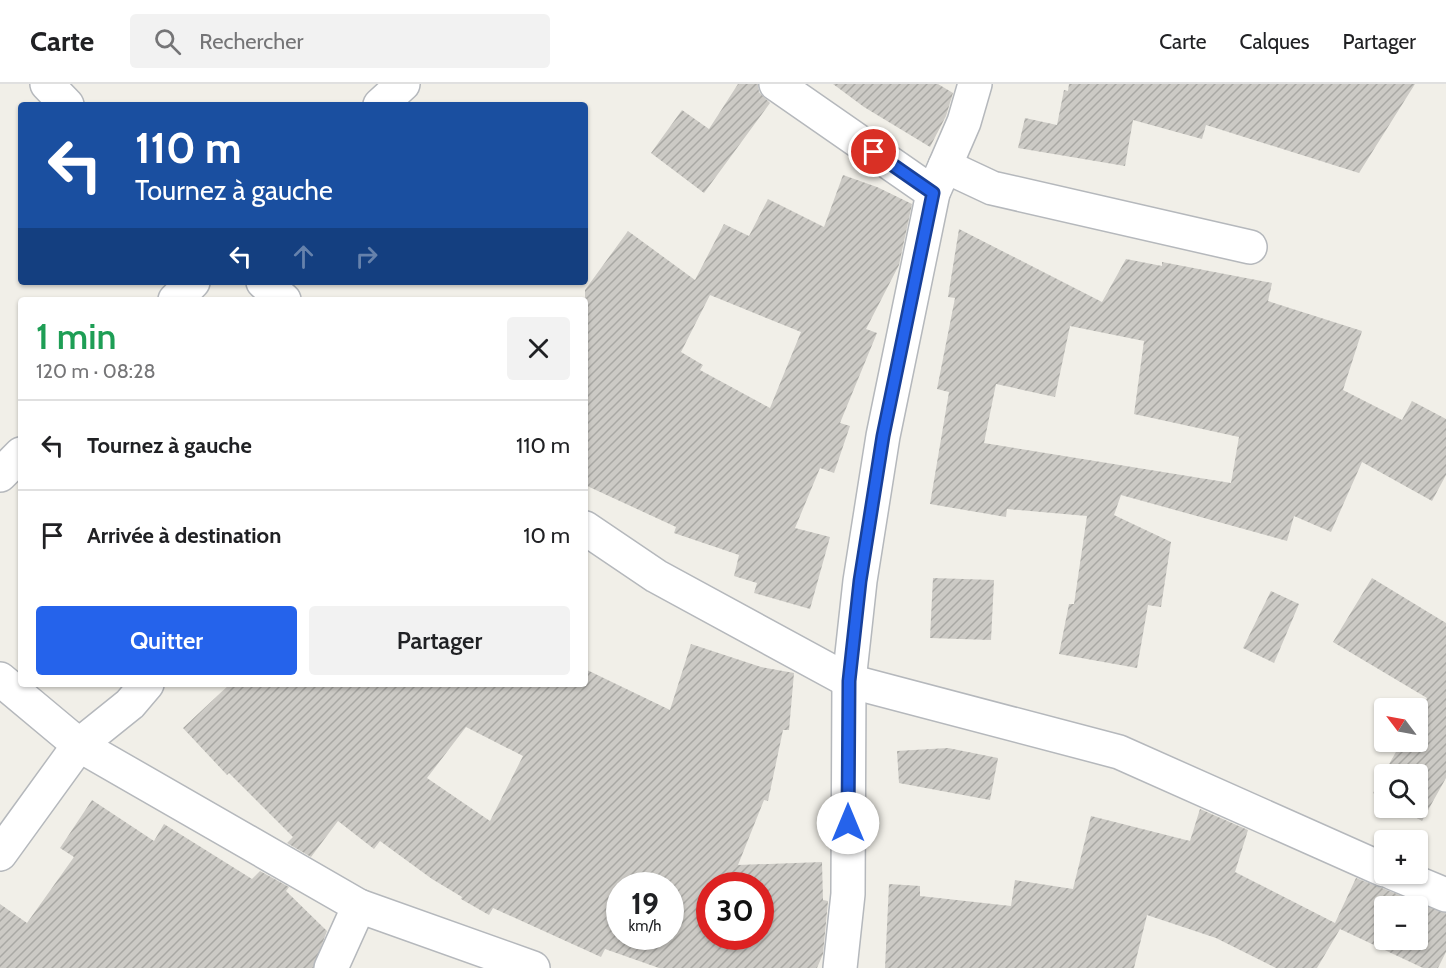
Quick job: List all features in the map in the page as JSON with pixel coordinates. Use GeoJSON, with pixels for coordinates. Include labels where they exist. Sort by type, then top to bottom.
{"type":"FeatureCollection","features":[{"type":"Feature","properties":{"kind":"street"},"geometry":{"type":"LineString","coordinates":[[47,84],[64,102]]}},
{"type":"Feature","properties":{"kind":"street"},"geometry":{"type":"LineString","coordinates":[[383,102],[403,84]]}},
{"type":"Feature","properties":{"kind":"street"},"geometry":{"type":"LineString","coordinates":[[776,84],[939,179],[992,188],[1250,248]]}},
{"type":"Feature","properties":{"kind":"street"},"geometry":{"type":"LineString","coordinates":[[840,968],[848,894],[849,681],[860,581],[883,436],[939,179],[964,122],[975,84]]}},
{"type":"Feature","properties":{"kind":"street"},"geometry":{"type":"LineString","coordinates":[[178,297],[190,285]]}},
{"type":"Feature","properties":{"kind":"street"},"geometry":{"type":"LineString","coordinates":[[266,285],[280,297]]}},
{"type":"Feature","properties":{"kind":"street"},"geometry":{"type":"LineString","coordinates":[[0,475],[18,457]]}},
{"type":"Feature","properties":{"kind":"street"},"geometry":{"type":"LineString","coordinates":[[588,530],[657,576],[849,681],[1119,752],[1374,866]]}},
{"type":"Feature","properties":{"kind":"street"},"geometry":{"type":"LineString","coordinates":[[0,679],[79,745],[359,906],[532,968]]}},
{"type":"Feature","properties":{"kind":"street"},"geometry":{"type":"LineString","coordinates":[[0,854],[79,745],[130,704],[144,687]]}},
{"type":"Feature","properties":{"kind":"street"},"geometry":{"type":"LineString","coordinates":[[1420,884],[1446,895]]}},
{"type":"Feature","properties":{"kind":"street"},"geometry":{"type":"LineString","coordinates":[[331,968],[359,906]]}},
{"type":"Feature","properties":{"kind":"building"},"geometry":{"type":"Polygon","coordinates":[[[738,84],[758,84],[759,92],[770,103],[704,193],[651,153],[682,110],[709,129],[738,84]]]}},
{"type":"Feature","properties":{"kind":"building"},"geometry":{"type":"Polygon","coordinates":[[[833,84],[938,84],[953,93],[946,116],[930,147],[864,107],[833,84]]]}},
{"type":"Feature","properties":{"kind":"building"},"geometry":{"type":"Polygon","coordinates":[[[1069,84],[1415,84],[1359,173],[1206,125],[1202,139],[1133,120],[1125,166],[1018,148],[1025,118],[1057,125],[1064,90],[1068,91],[1069,84]]]}},
{"type":"Feature","properties":{"kind":"building"},"geometry":{"type":"Polygon","coordinates":[[[843,175],[877,187],[912,204],[899,265],[866,329],[877,333],[840,423],[850,426],[834,473],[820,468],[795,528],[830,537],[810,609],[754,593],[757,583],[734,576],[739,555],[674,533],[676,527],[588,486],[588,297],[585,297],[585,290],[628,231],[695,280],[724,224],[749,236],[768,199],[824,227],[843,175]],[[710,295],[681,352],[703,365],[700,370],[770,408],[801,332],[710,295]]]}},
{"type":"Feature","properties":{"kind":"building"},"geometry":{"type":"Polygon","coordinates":[[[959,229],[1102,302],[1126,259],[1162,266],[1162,262],[1272,283],[1268,301],[1362,331],[1343,390],[1402,420],[1412,401],[1446,419],[1446,475],[1432,501],[1362,462],[1331,532],[1294,516],[1287,541],[1121,495],[1114,515],[1171,542],[1161,607],[1148,605],[1137,668],[1059,654],[1069,604],[1074,604],[1087,516],[1007,509],[1006,517],[930,504],[949,392],[937,389],[955,298],[948,297],[959,229]],[[1070,326],[1055,397],[996,384],[984,443],[1231,483],[1239,437],[1134,414],[1144,341],[1070,326]]]}},
{"type":"Feature","properties":{"kind":"building"},"geometry":{"type":"Polygon","coordinates":[[[933,578],[994,580],[991,640],[930,638],[933,578]]]}},
{"type":"Feature","properties":{"kind":"building"},"geometry":{"type":"Polygon","coordinates":[[[1372,578],[1446,623],[1446,778],[1428,810],[1428,764],[1389,764],[1396,752],[1428,752],[1428,698],[1333,642],[1372,578]]]}},
{"type":"Feature","properties":{"kind":"building"},"geometry":{"type":"Polygon","coordinates":[[[1271,591],[1299,604],[1274,663],[1243,648],[1271,591]]]}},
{"type":"Feature","properties":{"kind":"building"},"geometry":{"type":"Polygon","coordinates":[[[691,644],[761,667],[794,673],[789,730],[783,730],[768,801],[764,800],[738,865],[822,862],[823,900],[828,901],[823,954],[817,968],[659,968],[608,950],[684,950],[684,872],[606,872],[606,949],[601,957],[493,908],[489,915],[461,899],[462,897],[432,879],[380,841],[374,849],[338,821],[311,857],[287,843],[293,837],[229,773],[227,775],[183,728],[227,687],[588,687],[588,670],[670,710],[691,644]],[[466,727],[427,778],[490,821],[523,756],[466,727]]]}},
{"type":"Feature","properties":{"kind":"building"},"geometry":{"type":"Polygon","coordinates":[[[948,748],[998,758],[990,800],[899,783],[897,751],[948,748]]]}},
{"type":"Feature","properties":{"kind":"building"},"geometry":{"type":"Polygon","coordinates":[[[92,800],[154,841],[164,824],[252,879],[260,871],[289,887],[286,891],[327,931],[313,968],[0,968],[0,904],[27,923],[74,857],[60,848],[92,800]]]}},
{"type":"Feature","properties":{"kind":"building"},"geometry":{"type":"Polygon","coordinates":[[[1200,809],[1248,830],[1235,872],[1335,923],[1356,878],[1402,896],[1374,896],[1374,945],[1340,929],[1317,968],[1276,968],[1216,938],[1147,915],[1134,968],[885,968],[889,884],[920,886],[920,896],[1011,906],[1015,880],[1073,889],[1091,816],[1190,841],[1200,809]]]}},
{"type":"Feature","properties":{"kind":"building"},"geometry":{"type":"Polygon","coordinates":[[[1428,906],[1446,913],[1446,952],[1438,968],[1423,968],[1385,950],[1428,950],[1428,906]]]}},
{"type":"Feature","properties":{"kind":"route"},"geometry":{"type":"LineString","coordinates":[[848,823],[849,681],[860,581],[883,436],[933,193],[874,152]]}}]}
